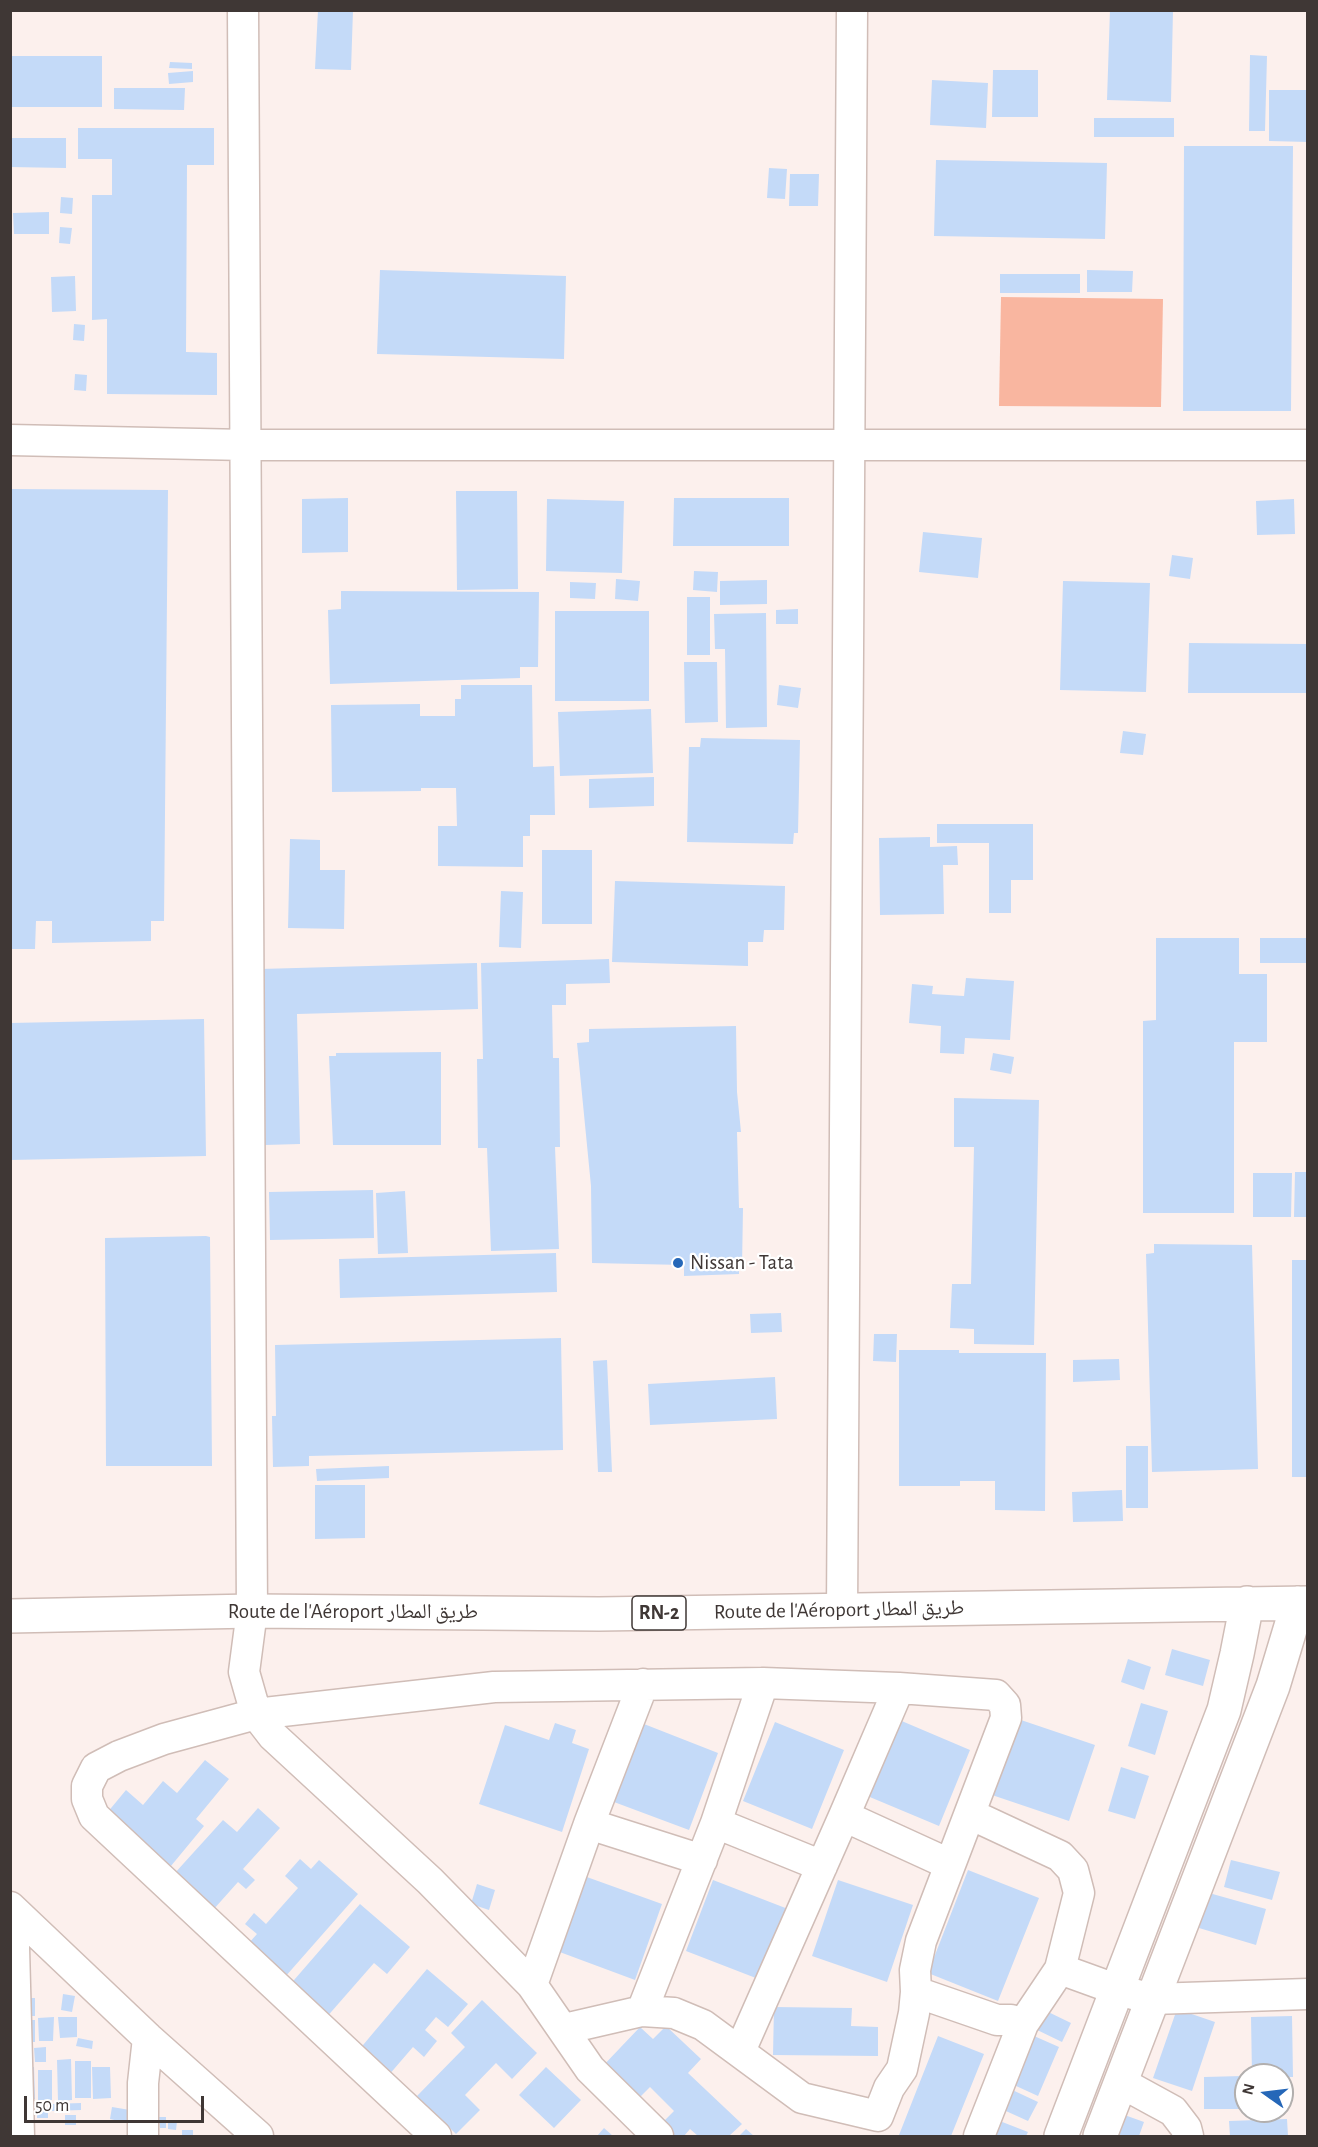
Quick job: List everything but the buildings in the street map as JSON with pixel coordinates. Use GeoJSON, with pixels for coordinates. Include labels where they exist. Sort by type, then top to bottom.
{"type":"FeatureCollection","features":[{"type":"Feature","properties":{"kind":"main road","name":"Route de l'Aéroport طريق المطار"},"geometry":{"type":"LineString","coordinates":[[10,1616],[252,1611],[599,1614],[1303,1603]]}},
{"type":"Feature","properties":{"kind":"main road"},"geometry":{"type":"LineString","coordinates":[[1100,2136],[1303,1603]]}},
{"type":"Feature","properties":{"kind":"main road"},"geometry":{"type":"LineString","coordinates":[[1061,2136],[1224,1710],[1246,1604]]}},
{"type":"Feature","properties":{"kind":"street"},"geometry":{"type":"LineString","coordinates":[[243,10],[252,1611],[244,1672],[256,1714],[273,1736],[430,1881],[532,1985],[590,2069],[658,2136]]}},
{"type":"Feature","properties":{"kind":"street"},"geometry":{"type":"LineString","coordinates":[[842,1610],[852,10]]}},
{"type":"Feature","properties":{"kind":"street"},"geometry":{"type":"LineString","coordinates":[[10,440],[246,445],[1308,445]]}},
{"type":"Feature","properties":{"kind":"street"},"geometry":{"type":"LineString","coordinates":[[436,2136],[94,1816],[87,1799],[87,1786],[96,1768],[119,1756],[164,1739],[256,1714],[494,1687],[763,1683],[898,1688],[996,1695],[1005,1705],[1006,1718],[921,1941],[915,1970],[916,1992],[902,2069],[889,2088],[878,2126],[802,2098],[703,2025],[674,2013],[642,2011],[564,2029]]}},
{"type":"Feature","properties":{"kind":"street"},"geometry":{"type":"LineString","coordinates":[[642,2011],[716,1823],[763,1683]]}},
{"type":"Feature","properties":{"kind":"street"},"geometry":{"type":"LineString","coordinates":[[532,1985],[589,1824],[643,1684]]}},
{"type":"Feature","properties":{"kind":"street"},"geometry":{"type":"LineString","coordinates":[[740,2051],[898,1688]]}},
{"type":"Feature","properties":{"kind":"street"},"geometry":{"type":"LineString","coordinates":[[970,1814],[1060,1856],[1073,1870],[1079,1893],[1060,1969],[1023,2024],[979,2136]]}},
{"type":"Feature","properties":{"kind":"street"},"geometry":{"type":"LineString","coordinates":[[844,1816],[949,1864]]}},
{"type":"Feature","properties":{"kind":"street"},"geometry":{"type":"LineString","coordinates":[[716,1823],[822,1866]]}},
{"type":"Feature","properties":{"kind":"street"},"geometry":{"type":"LineString","coordinates":[[589,1824],[702,1860]]}},
{"type":"Feature","properties":{"kind":"street"},"geometry":{"type":"LineString","coordinates":[[12,1908],[148,2038],[257,2136]]}},
{"type":"Feature","properties":{"kind":"street"},"geometry":{"type":"LineString","coordinates":[[12,1908],[19,2136]]}},
{"type":"Feature","properties":{"kind":"street"},"geometry":{"type":"LineString","coordinates":[[1060,1969],[1118,1990],[1152,1999],[1308,1994]]}},
{"type":"Feature","properties":{"kind":"street"},"geometry":{"type":"LineString","coordinates":[[916,1992],[997,2020],[1011,2020],[1023,2024]]}},
{"type":"Feature","properties":{"kind":"street"},"geometry":{"type":"LineString","coordinates":[[143,2136],[143,2083],[148,2038]]}},
{"type":"Feature","properties":{"kind":"street"},"geometry":{"type":"LineString","coordinates":[[1120,2082],[1173,2111],[1186,2128],[1188,2136]]}},
{"type":"Feature","properties":{"kind":"shaded area"},"geometry":{"type":"Polygon","coordinates":[[[1001,297],[1163,299],[1161,407],[999,406],[1001,297]]]}},
{"type":"Feature","properties":{"kind":"place","name":"Nissan - Tata"},"geometry":{"type":"Point","coordinates":[678,1263]}}]}
